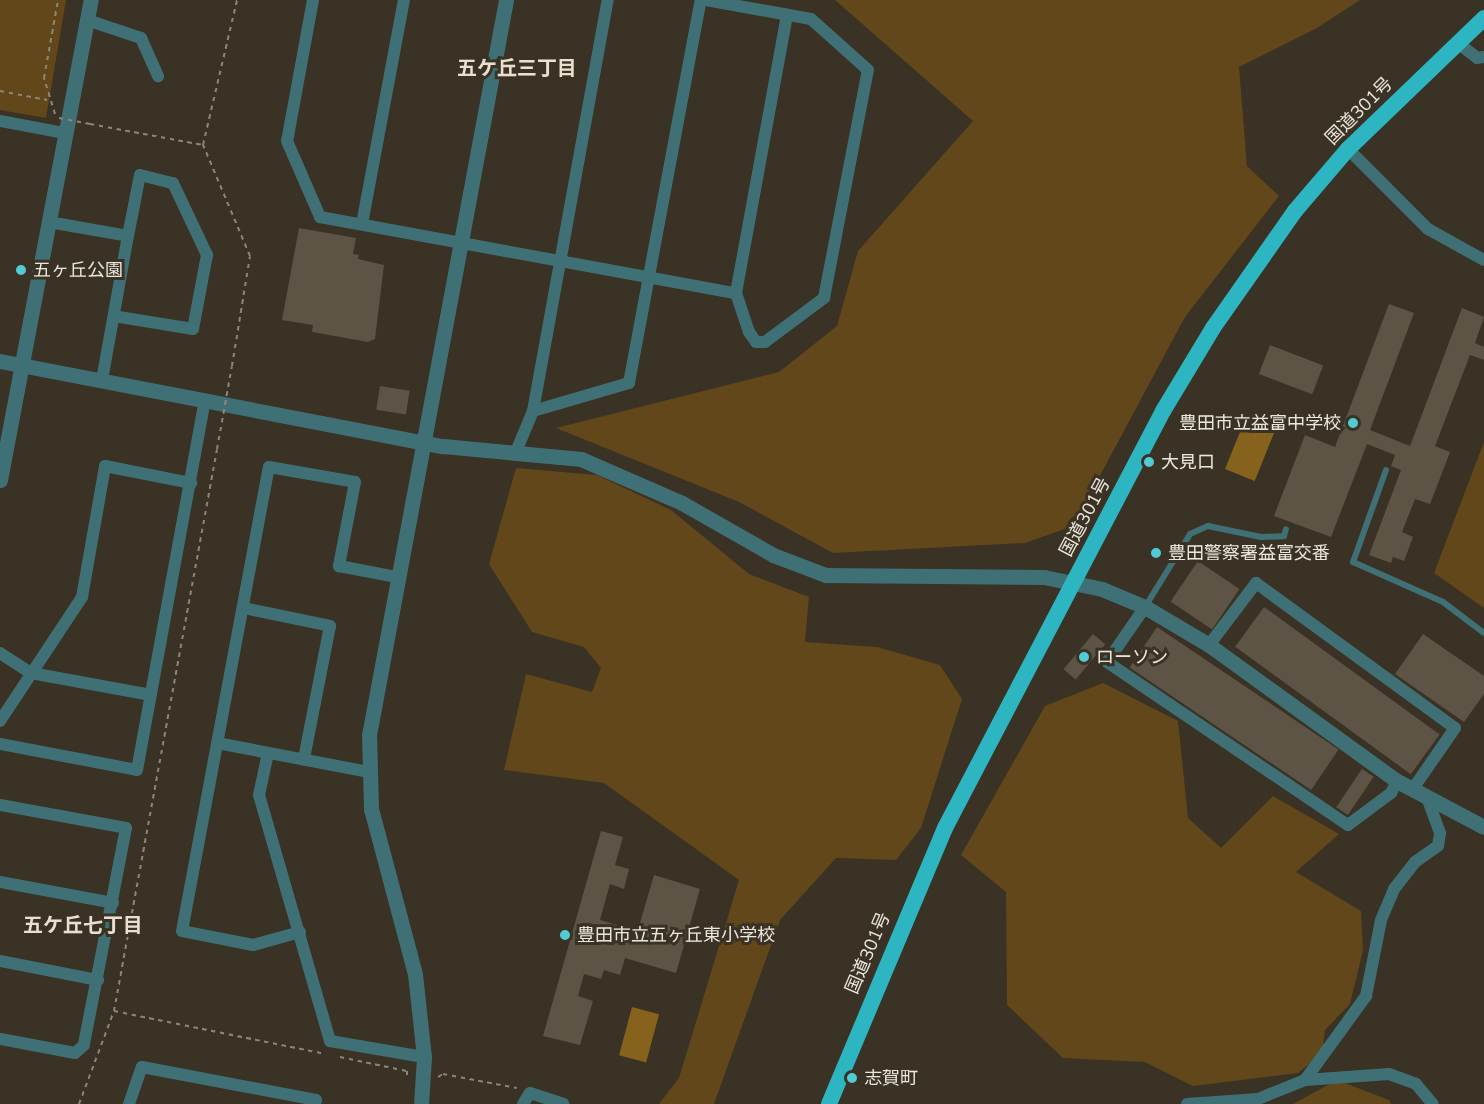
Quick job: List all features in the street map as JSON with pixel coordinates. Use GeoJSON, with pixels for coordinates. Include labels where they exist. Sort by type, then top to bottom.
{"type":"FeatureCollection","features":[{"type":"Feature","properties":{"kind":"highway","name":"国道301号"},"geometry":{"type":"LineString","coordinates":[[829,1104],[945,828],[1072,582],[1213,328],[1295,211],[1348,149],[1484,18]]}},
{"type":"Feature","properties":{"kind":"street"},"geometry":{"type":"LineString","coordinates":[[0,480],[91,0]]}},
{"type":"Feature","properties":{"kind":"street"},"geometry":{"type":"LineString","coordinates":[[312,0],[287,141],[320,217],[736,293]]}},
{"type":"Feature","properties":{"kind":"street"},"geometry":{"type":"LineString","coordinates":[[362,224],[404,0]]}},
{"type":"Feature","properties":{"kind":"street"},"geometry":{"type":"LineString","coordinates":[[421,1104],[424,1058],[415,974],[371,809],[369,735],[396,577],[506,0]]}},
{"type":"Feature","properties":{"kind":"street"},"geometry":{"type":"LineString","coordinates":[[515,454],[533,411],[608,0]]}},
{"type":"Feature","properties":{"kind":"street"},"geometry":{"type":"LineString","coordinates":[[533,411],[629,383],[703,0],[811,19],[868,70],[833,268],[824,298],[765,342],[756,342],[749,333],[736,293],[787,15]]}},
{"type":"Feature","properties":{"kind":"street"},"geometry":{"type":"LineString","coordinates":[[87,20],[141,38],[158,76]]}},
{"type":"Feature","properties":{"kind":"street"},"geometry":{"type":"LineString","coordinates":[[1458,43],[1477,58],[1484,57]]}},
{"type":"Feature","properties":{"kind":"street"},"geometry":{"type":"LineString","coordinates":[[0,121],[65,133]]}},
{"type":"Feature","properties":{"kind":"street"},"geometry":{"type":"LineString","coordinates":[[1348,149],[1428,229],[1484,260]]}},
{"type":"Feature","properties":{"kind":"street"},"geometry":{"type":"LineString","coordinates":[[102,380],[140,175],[173,183],[207,255],[193,329],[114,316]]}},
{"type":"Feature","properties":{"kind":"street"},"geometry":{"type":"LineString","coordinates":[[49,222],[128,236]]}},
{"type":"Feature","properties":{"kind":"street"},"geometry":{"type":"LineString","coordinates":[[0,361],[423,442],[600,464],[682,503],[773,555],[826,575],[1001,575],[1072,582],[1145,607],[1209,645],[1397,781],[1429,802],[1484,827]]}},
{"type":"Feature","properties":{"kind":"street"},"geometry":{"type":"LineString","coordinates":[[0,744],[137,770],[206,400]]}},
{"type":"Feature","properties":{"kind":"street"},"geometry":{"type":"LineString","coordinates":[[0,721],[82,597],[105,466],[191,483]]}},
{"type":"Feature","properties":{"kind":"street"},"geometry":{"type":"LineString","coordinates":[[300,932],[253,945],[182,931],[269,467],[354,482],[339,566],[396,577]]}},
{"type":"Feature","properties":{"kind":"street"},"geometry":{"type":"LineString","coordinates":[[1209,645],[1256,583],[1455,729],[1412,790]]}},
{"type":"Feature","properties":{"kind":"street"},"geometry":{"type":"LineString","coordinates":[[1145,607],[1107,662],[1348,825],[1391,793],[1397,781]]}},
{"type":"Feature","properties":{"kind":"street"},"geometry":{"type":"LineString","coordinates":[[244,608],[330,626],[304,759]]}},
{"type":"Feature","properties":{"kind":"street"},"geometry":{"type":"LineString","coordinates":[[0,652],[31,673],[151,695]]}},
{"type":"Feature","properties":{"kind":"street"},"geometry":{"type":"LineString","coordinates":[[217,743],[369,772]]}},
{"type":"Feature","properties":{"kind":"street"},"geometry":{"type":"LineString","coordinates":[[268,753],[259,795],[330,1041],[424,1058]]}},
{"type":"Feature","properties":{"kind":"street"},"geometry":{"type":"LineString","coordinates":[[1305,1080],[1366,996],[1381,920],[1394,889],[1415,862],[1438,846],[1440,833],[1429,802]]}},
{"type":"Feature","properties":{"kind":"street"},"geometry":{"type":"LineString","coordinates":[[0,805],[126,828],[84,1046],[75,1053],[0,1039]]}},
{"type":"Feature","properties":{"kind":"street"},"geometry":{"type":"LineString","coordinates":[[0,882],[112,903]]}},
{"type":"Feature","properties":{"kind":"street"},"geometry":{"type":"LineString","coordinates":[[0,961],[98,980]]}},
{"type":"Feature","properties":{"kind":"street"},"geometry":{"type":"LineString","coordinates":[[129,1104],[142,1067],[316,1100],[315,1104]]}},
{"type":"Feature","properties":{"kind":"street"},"geometry":{"type":"LineString","coordinates":[[1187,1104],[1258,1099],[1305,1080],[1389,1074],[1416,1084],[1433,1104]]}},
{"type":"Feature","properties":{"kind":"street"},"geometry":{"type":"LineString","coordinates":[[523,1104],[530,1093],[563,1104]]}},
{"type":"Feature","properties":{"kind":"lane"},"geometry":{"type":"LineString","coordinates":[[1386,470],[1353,562],[1443,602],[1484,633]]}},
{"type":"Feature","properties":{"kind":"lane"},"geometry":{"type":"LineString","coordinates":[[1145,607],[1190,534],[1208,526],[1261,537],[1284,536],[1286,529]]}},
{"type":"Feature","properties":{"kind":"path"},"geometry":{"type":"LineString","coordinates":[[58,0],[44,78],[48,100],[59,118],[203,145]]}},
{"type":"Feature","properties":{"kind":"path"},"geometry":{"type":"LineString","coordinates":[[79,1104],[114,1011],[250,256],[203,145],[237,0]]}},
{"type":"Feature","properties":{"kind":"path"},"geometry":{"type":"LineString","coordinates":[[0,91],[48,100]]}},
{"type":"Feature","properties":{"kind":"shaded area"},"geometry":{"type":"Polygon","coordinates":[[[0,0],[66,0],[46,118],[0,110],[0,0]]]}},
{"type":"Feature","properties":{"kind":"shaded area"},"geometry":{"type":"Polygon","coordinates":[[[835,0],[1360,0],[1317,28],[1239,67],[1247,166],[1279,196],[1185,317],[1073,526],[1025,543],[833,553],[739,502],[556,428],[779,372],[837,326],[858,251],[973,121],[835,0]]]}},
{"type":"Feature","properties":{"kind":"shaded area"},"geometry":{"type":"Polygon","coordinates":[[[1246,417],[1276,429],[1255,481],[1225,469],[1246,417]]]}},
{"type":"Feature","properties":{"kind":"shaded area"},"geometry":{"type":"Polygon","coordinates":[[[1484,442],[1484,608],[1434,573],[1484,442]]]}},
{"type":"Feature","properties":{"kind":"shaded area"},"geometry":{"type":"Polygon","coordinates":[[[516,468],[597,475],[671,510],[749,574],[809,597],[805,642],[877,647],[940,665],[962,699],[921,828],[896,860],[836,858],[780,920],[714,1104],[659,1104],[679,1078],[739,880],[604,783],[504,770],[526,674],[592,692],[601,668],[584,647],[532,632],[489,564],[516,468]]]}},
{"type":"Feature","properties":{"kind":"shaded area"},"geometry":{"type":"Polygon","coordinates":[[[1103,683],[1178,721],[1188,818],[1221,848],[1273,796],[1339,834],[1296,872],[1361,911],[1363,950],[1350,1004],[1325,1030],[1322,1054],[1298,1073],[1193,1086],[1145,1062],[1063,1058],[1007,1005],[1006,892],[961,855],[1045,706],[1103,683]]]}},
{"type":"Feature","properties":{"kind":"shaded area"},"geometry":{"type":"Polygon","coordinates":[[[632,1007],[659,1014],[646,1063],[619,1055],[632,1007]]]}},
{"type":"Feature","properties":{"kind":"shaded area"},"geometry":{"type":"Polygon","coordinates":[[[1337,1080],[1389,1100],[1391,1104],[1293,1104],[1337,1080]]]}},
{"type":"Feature","properties":{"kind":"building"},"geometry":{"type":"Polygon","coordinates":[[[299,228],[356,238],[353,254],[359,255],[358,259],[384,265],[375,339],[368,342],[312,332],[313,325],[282,320],[299,228]]]}},
{"type":"Feature","properties":{"kind":"building"},"geometry":{"type":"Polygon","coordinates":[[[1389,304],[1414,313],[1370,430],[1410,446],[1462,308],[1484,317],[1475,343],[1484,347],[1484,360],[1470,355],[1435,446],[1450,452],[1430,504],[1415,499],[1402,532],[1413,537],[1404,561],[1393,557],[1391,563],[1369,555],[1401,470],[1391,466],[1395,455],[1367,444],[1331,537],[1274,516],[1305,435],[1335,447],[1389,304]]]}},
{"type":"Feature","properties":{"kind":"building"},"geometry":{"type":"Polygon","coordinates":[[[1270,345],[1323,365],[1312,394],[1259,374],[1270,345]]]}},
{"type":"Feature","properties":{"kind":"building"},"geometry":{"type":"Polygon","coordinates":[[[380,386],[410,391],[406,414],[376,410],[380,386]]]}},
{"type":"Feature","properties":{"kind":"building"},"geometry":{"type":"Polygon","coordinates":[[[1198,561],[1239,589],[1212,630],[1171,602],[1198,561]]]}},
{"type":"Feature","properties":{"kind":"building"},"geometry":{"type":"Polygon","coordinates":[[[1264,607],[1440,735],[1411,774],[1235,647],[1264,607]]]}},
{"type":"Feature","properties":{"kind":"building"},"geometry":{"type":"Polygon","coordinates":[[[1157,627],[1339,749],[1311,790],[1130,668],[1157,627]]]}},
{"type":"Feature","properties":{"kind":"building","name":"ローソン"},"geometry":{"type":"Polygon","coordinates":[[[1093,634],[1105,644],[1076,680],[1063,669],[1093,634]]]}},
{"type":"Feature","properties":{"kind":"building"},"geometry":{"type":"Polygon","coordinates":[[[1423,634],[1484,676],[1484,694],[1464,722],[1395,674],[1423,634]]]}},
{"type":"Feature","properties":{"kind":"building"},"geometry":{"type":"Polygon","coordinates":[[[1362,769],[1374,777],[1348,815],[1336,807],[1362,769]]]}},
{"type":"Feature","properties":{"kind":"building"},"geometry":{"type":"Polygon","coordinates":[[[601,831],[623,837],[615,865],[629,869],[624,889],[610,884],[600,920],[617,925],[614,934],[635,940],[654,875],[700,889],[676,973],[625,958],[620,975],[604,970],[601,979],[584,974],[578,996],[593,1001],[580,1045],[543,1036],[601,831]]]}},
{"type":"Feature","properties":{"kind":"place","name":"五ヶ丘公園"},"geometry":{"type":"Point","coordinates":[21,270]}},
{"type":"Feature","properties":{"kind":"place","name":"豊田市立益富中学校"},"geometry":{"type":"Point","coordinates":[1353,423]}},
{"type":"Feature","properties":{"kind":"place","name":"大見口"},"geometry":{"type":"Point","coordinates":[1149,462]}},
{"type":"Feature","properties":{"kind":"place","name":"豊田警察署益富交番"},"geometry":{"type":"Point","coordinates":[1156,553]}},
{"type":"Feature","properties":{"kind":"place","name":"ローソン"},"geometry":{"type":"Point","coordinates":[1084,657]}},
{"type":"Feature","properties":{"kind":"place","name":"豊田市立五ヶ丘東小学校"},"geometry":{"type":"Point","coordinates":[565,935]}},
{"type":"Feature","properties":{"kind":"place","name":"志賀町"},"geometry":{"type":"Point","coordinates":[852,1078]}},
{"type":"Feature","properties":{"kind":"district","name":"五ケ丘三丁目"},"geometry":{"type":"Point","coordinates":[517,68]}},
{"type":"Feature","properties":{"kind":"district","name":"五ケ丘七丁目"},"geometry":{"type":"Point","coordinates":[83,925]}}]}
